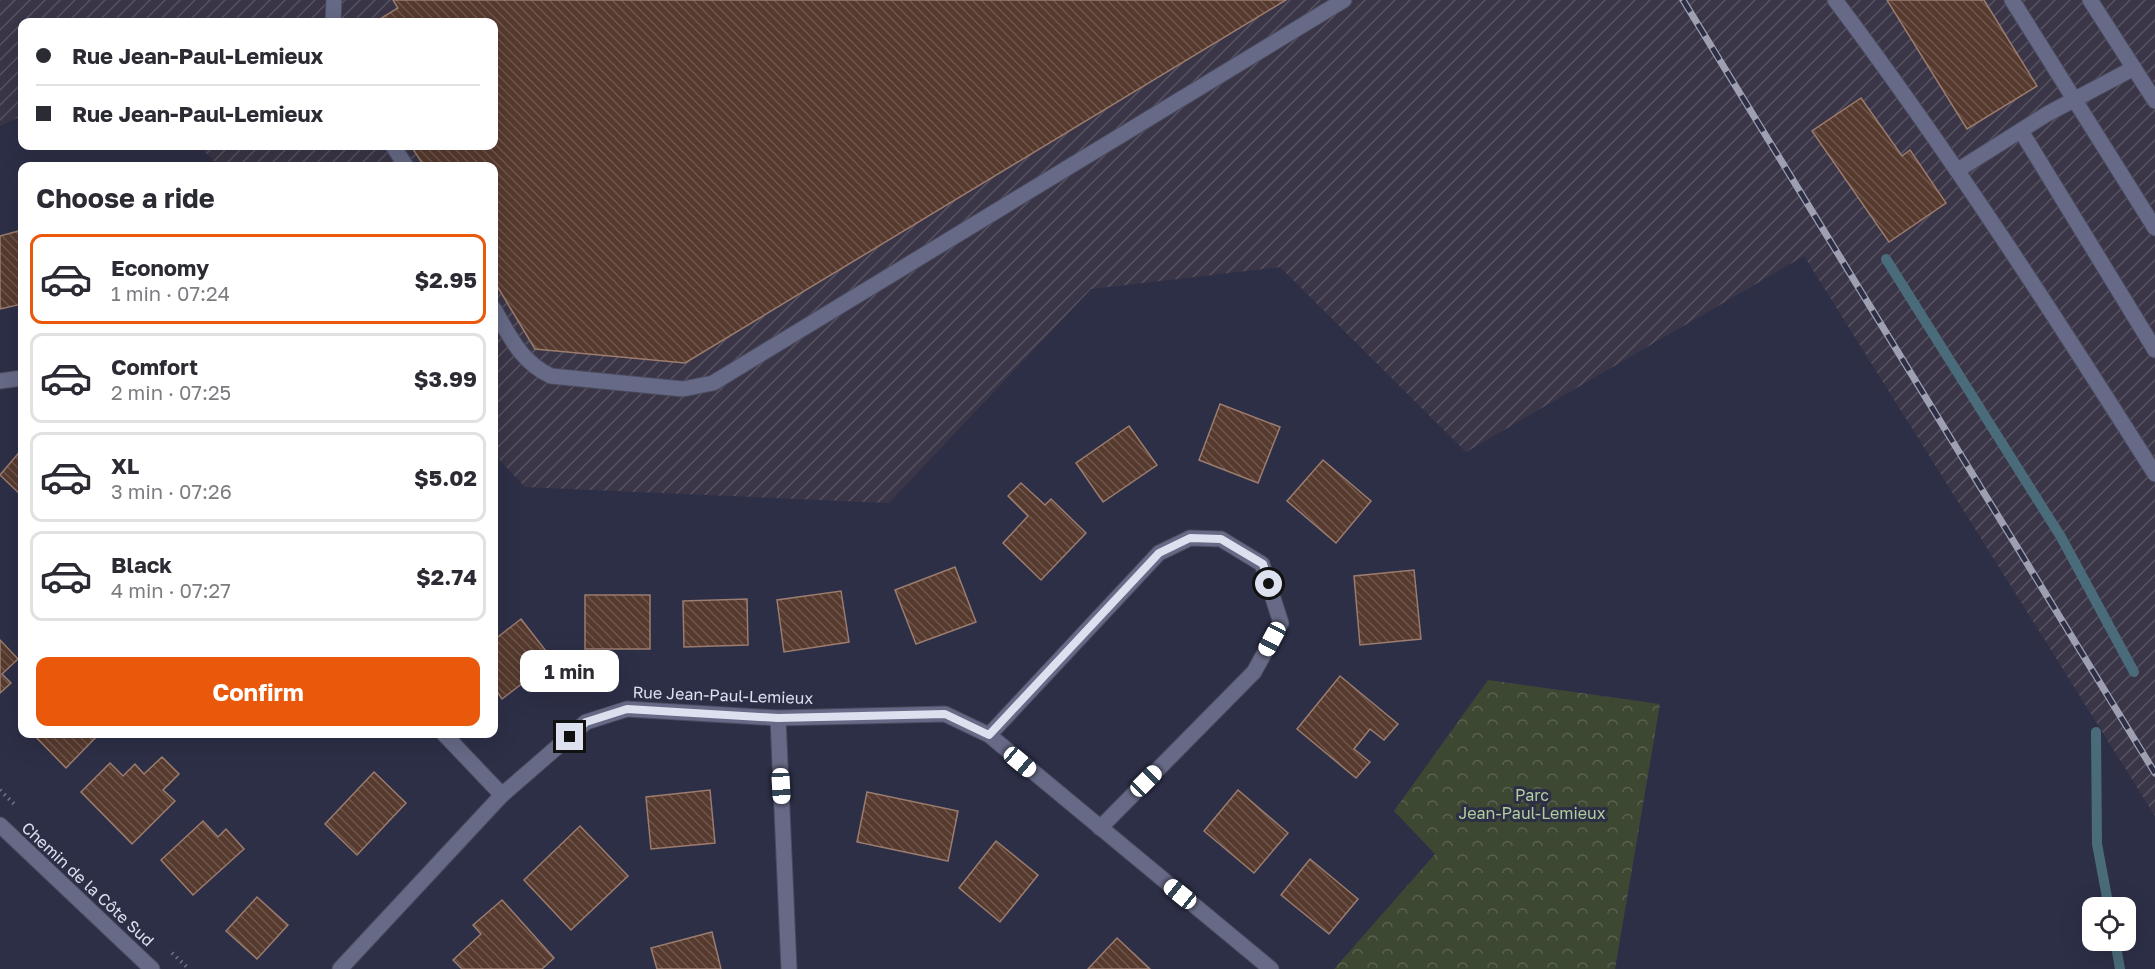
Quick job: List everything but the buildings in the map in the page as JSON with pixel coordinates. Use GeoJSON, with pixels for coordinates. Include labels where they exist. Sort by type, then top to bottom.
{"type":"FeatureCollection","features":[{"type":"Feature","properties":{"kind":"street"},"geometry":{"type":"LineString","coordinates":[[333,18],[334,0]]}},
{"type":"Feature","properties":{"kind":"street"},"geometry":{"type":"LineString","coordinates":[[498,316],[519,351],[533,368],[551,376],[683,389],[713,383],[1344,0]]}},
{"type":"Feature","properties":{"kind":"street"},"geometry":{"type":"LineString","coordinates":[[1836,0],[1958,170],[2036,286],[2155,474]]}},
{"type":"Feature","properties":{"kind":"street"},"geometry":{"type":"LineString","coordinates":[[2012,0],[2155,228]]}},
{"type":"Feature","properties":{"kind":"street"},"geometry":{"type":"LineString","coordinates":[[2090,0],[2155,101]]}},
{"type":"Feature","properties":{"kind":"street"},"geometry":{"type":"LineString","coordinates":[[1958,170],[2020,131],[2134,68]]}},
{"type":"Feature","properties":{"kind":"street"},"geometry":{"type":"LineString","coordinates":[[2020,131],[2155,350]]}},
{"type":"Feature","properties":{"kind":"street"},"geometry":{"type":"LineString","coordinates":[[0,381],[18,379]]}},
{"type":"Feature","properties":{"kind":"street"},"geometry":{"type":"LineString","coordinates":[[989,735],[1159,553],[1190,538],[1221,539],[1263,564],[1281,623],[1254,672],[1100,828]]}},
{"type":"Feature","properties":{"kind":"street","name":"Rue Jean-Paul-Lemieux"},"geometry":{"type":"LineString","coordinates":[[340,969],[502,795],[586,722],[627,709],[778,718],[945,714],[989,735],[1271,969]]}},
{"type":"Feature","properties":{"kind":"street"},"geometry":{"type":"LineString","coordinates":[[778,718],[789,969]]}},
{"type":"Feature","properties":{"kind":"street"},"geometry":{"type":"LineString","coordinates":[[448,738],[502,795]]}},
{"type":"Feature","properties":{"kind":"street","name":"Chemin de la Côte Sud"},"geometry":{"type":"LineString","coordinates":[[0,825],[152,969]]}},
{"type":"Feature","properties":{"kind":"shaded area"},"geometry":{"type":"Polygon","coordinates":[[[0,0],[2155,0],[2155,816],[1804,256],[1466,452],[1280,267],[1091,289],[889,503],[525,487],[498,458],[498,162],[215,162],[203,150],[498,150],[498,18],[18,18],[18,118],[0,126],[0,0]]]}},
{"type":"Feature","properties":{"kind":"green space","name":"Parc Jean-Paul-Lemieux"},"geometry":{"type":"Polygon","coordinates":[[[1488,680],[1660,704],[1615,969],[1334,969],[1435,854],[1394,811],[1488,680]]]}},
{"type":"Feature","properties":{"kind":"waterway"},"geometry":{"type":"LineString","coordinates":[[1886,259],[2061,537],[2134,672]]}},
{"type":"Feature","properties":{"kind":"waterway"},"geometry":{"type":"LineString","coordinates":[[2096,732],[2097,844],[2107,897]]}},
{"type":"Feature","properties":{"kind":"waterway"},"geometry":{"type":"LineString","coordinates":[[2117,951],[2120,969]]}},
{"type":"Feature","properties":{"kind":"railway"},"geometry":{"type":"LineString","coordinates":[[1683,0],[2155,773]]}},
{"type":"Feature","properties":{"kind":"route"},"geometry":{"type":"LineString","coordinates":[[570,737],[586,722],[627,709],[778,718],[945,714],[989,735],[1159,553],[1190,538],[1221,539],[1263,564],[1269,584]]}}]}
